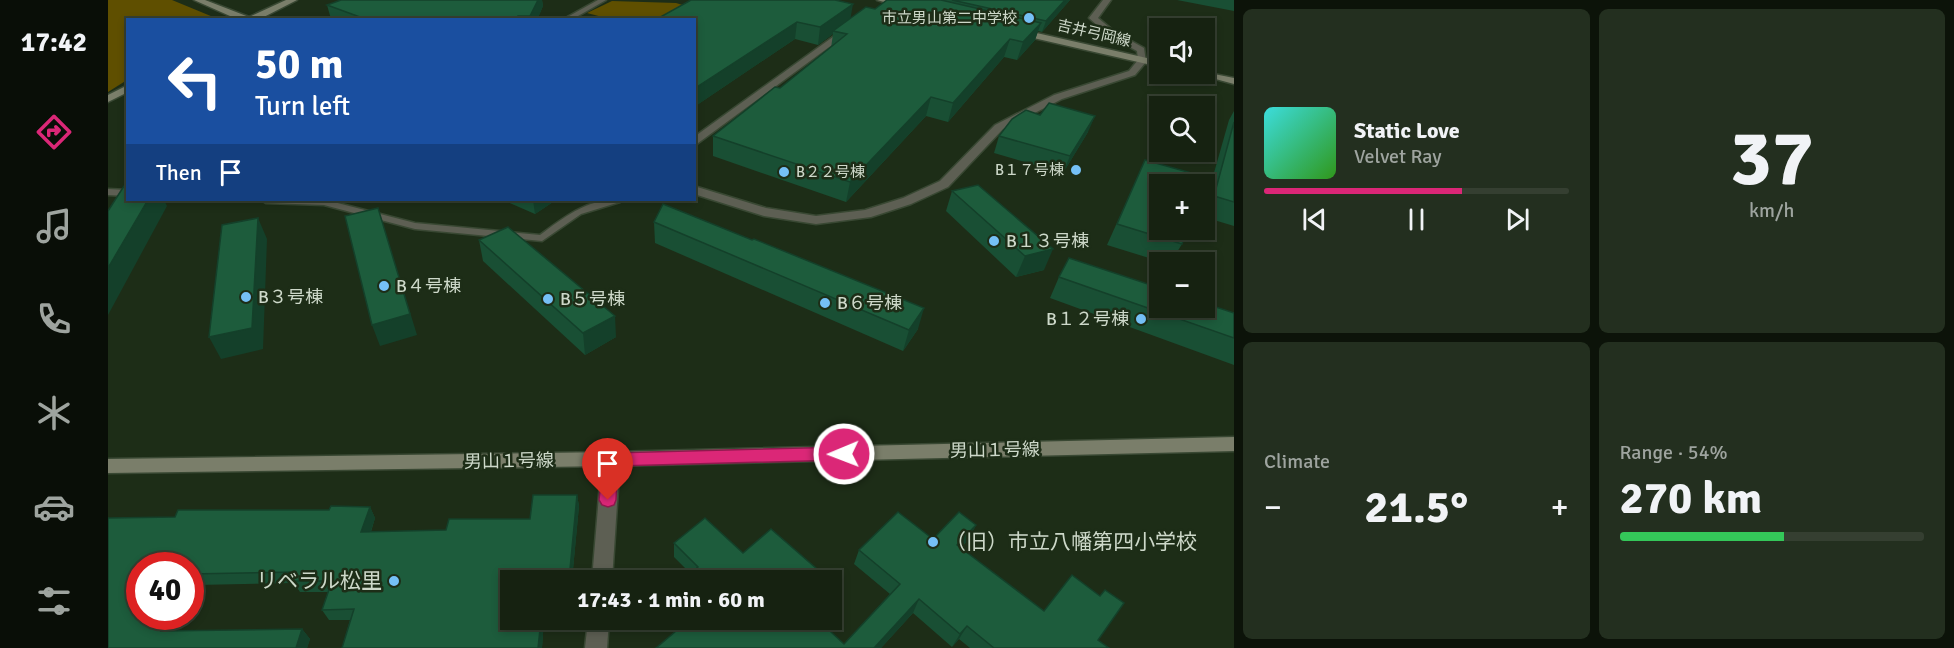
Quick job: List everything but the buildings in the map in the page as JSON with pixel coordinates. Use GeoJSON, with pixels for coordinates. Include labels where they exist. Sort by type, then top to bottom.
{"type":"FeatureCollection","features":[{"type":"Feature","properties":{"kind":"street"},"geometry":{"type":"LineString","coordinates":[[198,0],[244,18]]}},
{"type":"Feature","properties":{"kind":"street"},"geometry":{"type":"LineString","coordinates":[[253,18],[293,0]]}},
{"type":"Feature","properties":{"kind":"street"},"geometry":{"type":"LineString","coordinates":[[696,190],[764,212],[816,220],[867,214],[907,201],[944,184],[999,127],[1058,97],[1132,73],[1143,60],[1141,50],[1112,34],[1093,18],[1107,0]]}},
{"type":"Feature","properties":{"kind":"street"},"geometry":{"type":"LineString","coordinates":[[874,11],[884,1],[910,7]]}},
{"type":"Feature","properties":{"kind":"street"},"geometry":{"type":"LineString","coordinates":[[696,141],[858,22]]}},
{"type":"Feature","properties":{"kind":"street","name":"吉井弓岡線"},"geometry":{"type":"LineString","coordinates":[[1015,31],[1149,61]]}},
{"type":"Feature","properties":{"kind":"street"},"geometry":{"type":"LineString","coordinates":[[1215,77],[1234,81]]}},
{"type":"Feature","properties":{"kind":"street"},"geometry":{"type":"LineString","coordinates":[[108,99],[126,89]]}},
{"type":"Feature","properties":{"kind":"street","name":"男山１号線"},"geometry":{"type":"LineString","coordinates":[[108,466],[611,459],[1234,444]]}},
{"type":"Feature","properties":{"kind":"street"},"geometry":{"type":"LineString","coordinates":[[603,570],[611,459]]}},
{"type":"Feature","properties":{"kind":"street"},"geometry":{"type":"LineString","coordinates":[[596,648],[598,630]]}},
{"type":"Feature","properties":{"kind":"lane"},"geometry":{"type":"LineString","coordinates":[[569,18],[603,0]]}},
{"type":"Feature","properties":{"kind":"lane"},"geometry":{"type":"LineString","coordinates":[[108,192],[126,193]]}},
{"type":"Feature","properties":{"kind":"lane"},"geometry":{"type":"LineString","coordinates":[[295,201],[324,202],[415,226],[542,238],[577,212],[613,201]]}},
{"type":"Feature","properties":{"kind":"shaded area"},"geometry":{"type":"Polygon","coordinates":[[[108,0],[172,0],[216,18],[126,18],[126,81],[108,92],[108,0]]]}},
{"type":"Feature","properties":{"kind":"shaded area"},"geometry":{"type":"Polygon","coordinates":[[[612,1],[676,3],[693,8],[676,18],[606,18],[587,13],[612,1]]]}},
{"type":"Feature","properties":{"kind":"place","name":"市立男山第二中学校"},"geometry":{"type":"Point","coordinates":[1029,18]}},
{"type":"Feature","properties":{"kind":"place","name":"B１７号棟"},"geometry":{"type":"Point","coordinates":[1076,170]}},
{"type":"Feature","properties":{"kind":"place","name":"B２２号棟"},"geometry":{"type":"Point","coordinates":[784,172]}},
{"type":"Feature","properties":{"kind":"place","name":"B１３号棟"},"geometry":{"type":"Point","coordinates":[994,241]}},
{"type":"Feature","properties":{"kind":"place","name":"B４号棟"},"geometry":{"type":"Point","coordinates":[384,286]}},
{"type":"Feature","properties":{"kind":"place","name":"B３号棟"},"geometry":{"type":"Point","coordinates":[246,297]}},
{"type":"Feature","properties":{"kind":"place","name":"B５号棟"},"geometry":{"type":"Point","coordinates":[548,299]}},
{"type":"Feature","properties":{"kind":"place","name":"B６号棟"},"geometry":{"type":"Point","coordinates":[825,303]}},
{"type":"Feature","properties":{"kind":"place","name":"B１２号棟"},"geometry":{"type":"Point","coordinates":[1141,319]}},
{"type":"Feature","properties":{"kind":"place","name":"（旧）市立八幡第四小学校"},"geometry":{"type":"Point","coordinates":[933,542]}},
{"type":"Feature","properties":{"kind":"place","name":"リベラル松里"},"geometry":{"type":"Point","coordinates":[394,581]}},
{"type":"Feature","properties":{"kind":"route"},"geometry":{"type":"LineString","coordinates":[[608,500],[611,459],[844,454]]}}]}
